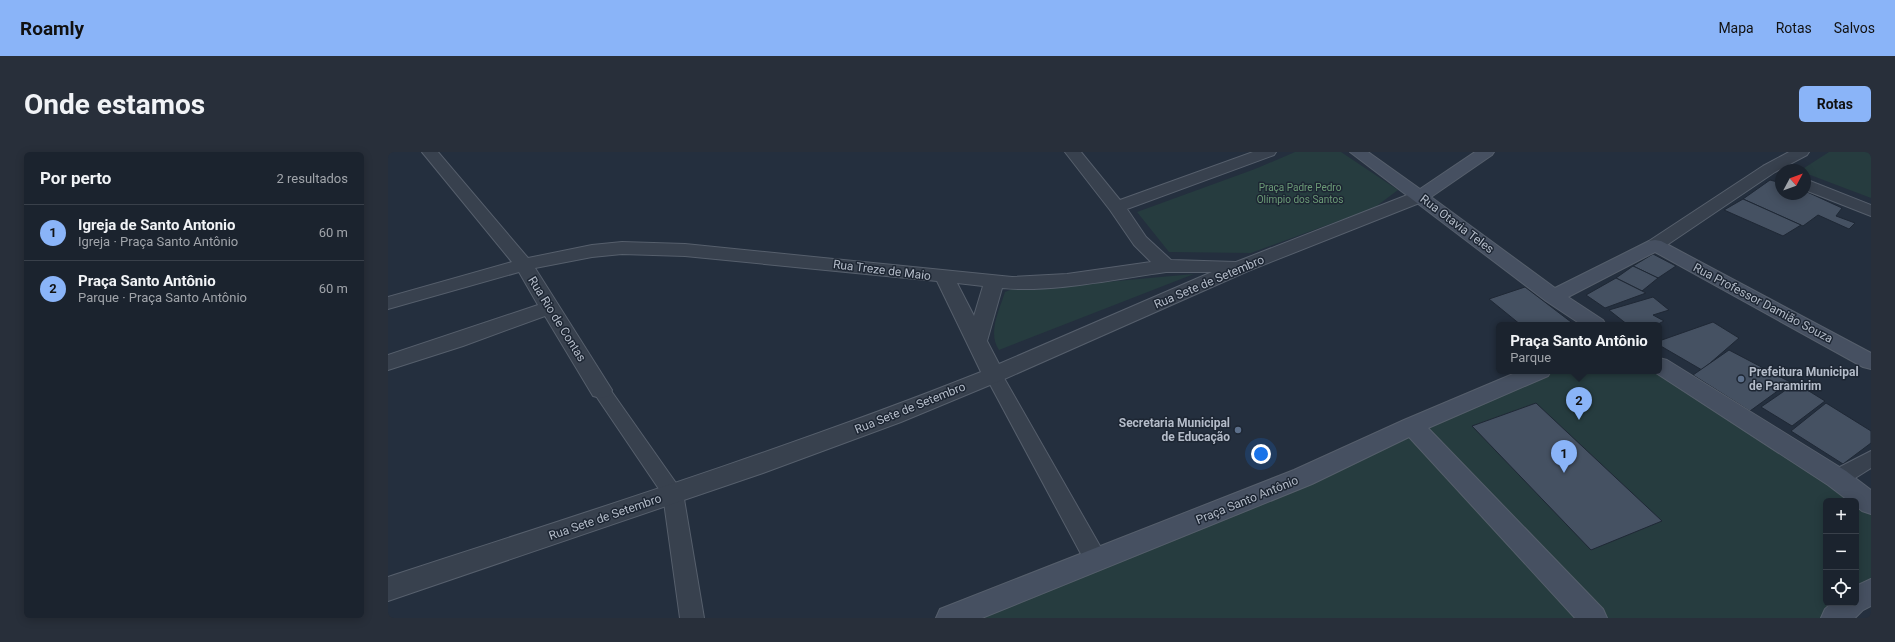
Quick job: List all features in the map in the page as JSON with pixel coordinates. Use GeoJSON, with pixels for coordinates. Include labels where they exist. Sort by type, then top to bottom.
{"type":"FeatureCollection","features":[{"type":"Feature","properties":{"kind":"street","name":"Rua Rio de Contas"},"geometry":{"type":"LineString","coordinates":[[430,152],[524,265],[549,308],[601,390]]}},
{"type":"Feature","properties":{"kind":"street"},"geometry":{"type":"LineString","coordinates":[[1073,152],[1117,207],[1140,242],[1166,266]]}},
{"type":"Feature","properties":{"kind":"street"},"geometry":{"type":"LineString","coordinates":[[1117,207],[1268,152]]}},
{"type":"Feature","properties":{"kind":"street","name":"Rua Otavia Teles"},"geometry":{"type":"LineString","coordinates":[[1358,152],[1420,196],[1553,297]]}},
{"type":"Feature","properties":{"kind":"street"},"geometry":{"type":"LineString","coordinates":[[1420,196],[1486,152]]}},
{"type":"Feature","properties":{"kind":"street"},"geometry":{"type":"LineString","coordinates":[[1785,164],[1801,152]]}},
{"type":"Feature","properties":{"kind":"street"},"geometry":{"type":"LineString","coordinates":[[1591,322],[1553,297],[1655,245],[1775,171]]}},
{"type":"Feature","properties":{"kind":"street"},"geometry":{"type":"LineString","coordinates":[[1811,186],[1871,211]]}},
{"type":"Feature","properties":{"kind":"street","name":"Rua Sete de Setembro"},"geometry":{"type":"LineString","coordinates":[[388,589],[849,432],[994,375],[1240,267],[1420,196]]}},
{"type":"Feature","properties":{"kind":"street","name":"Rua Professor Damião Souza"},"geometry":{"type":"LineString","coordinates":[[1655,245],[1871,362]]}},
{"type":"Feature","properties":{"kind":"street","name":"Rua Treze de Maio"},"geometry":{"type":"LineString","coordinates":[[388,303],[524,265],[622,248],[692,250],[1012,283],[1067,280],[1166,266],[1240,267]]}},
{"type":"Feature","properties":{"kind":"street"},"geometry":{"type":"LineString","coordinates":[[944,277],[994,375]]}},
{"type":"Feature","properties":{"kind":"street"},"geometry":{"type":"LineString","coordinates":[[977,341],[994,282]]}},
{"type":"Feature","properties":{"kind":"street"},"geometry":{"type":"LineString","coordinates":[[388,363],[549,308]]}},
{"type":"Feature","properties":{"kind":"street"},"geometry":{"type":"LineString","coordinates":[[1662,368],[1836,478],[1871,504]]}},
{"type":"Feature","properties":{"kind":"street","name":"Praça Santo Antônio"},"geometry":{"type":"LineString","coordinates":[[950,618],[1303,477],[1412,426],[1533,374]]}},
{"type":"Feature","properties":{"kind":"street"},"geometry":{"type":"LineString","coordinates":[[1412,426],[1593,618]]}},
{"type":"Feature","properties":{"kind":"street"},"geometry":{"type":"LineString","coordinates":[[1859,598],[1871,591]]}},
{"type":"Feature","properties":{"kind":"street"},"geometry":{"type":"LineString","coordinates":[[1835,618],[1849,606]]}},
{"type":"Feature","properties":{"kind":"lane"},"geometry":{"type":"LineString","coordinates":[[994,375],[1096,560]]}},
{"type":"Feature","properties":{"kind":"lane","name":"Rua Rio de Contas"},"geometry":{"type":"LineString","coordinates":[[601,390],[673,493]]}},
{"type":"Feature","properties":{"kind":"lane"},"geometry":{"type":"LineString","coordinates":[[1836,478],[1871,459]]}},
{"type":"Feature","properties":{"kind":"lane"},"geometry":{"type":"LineString","coordinates":[[673,493],[692,618]]}},
{"type":"Feature","properties":{"kind":"green space","name":"Praça Padre Pedro Olímpio dos Santos"},"geometry":{"type":"Polygon","coordinates":[[[1295,152],[1341,152],[1398,190],[1374,208],[1251,253],[1169,252],[1137,212],[1255,169],[1295,152]]]}},
{"type":"Feature","properties":{"kind":"green space"},"geometry":{"type":"Polygon","coordinates":[[[1829,152],[1871,152],[1871,198],[1811,175],[1810,164],[1829,152]]]}},
{"type":"Feature","properties":{"kind":"green space"},"geometry":{"type":"Polygon","coordinates":[[[1194,274],[999,350],[996,343],[994,329],[1005,292],[1015,288],[1029,289],[1194,274]]]}},
{"type":"Feature","properties":{"kind":"green space"},"geometry":{"type":"Polygon","coordinates":[[[1662,373],[1853,498],[1823,498],[1823,606],[1859,606],[1859,502],[1871,510],[1871,600],[1849,618],[945,618],[1530,374],[1662,373]]]}},
{"type":"Feature","properties":{"kind":"building"},"geometry":{"type":"Polygon","coordinates":[[[1770,180],[1775,181],[1775,200],[1811,200],[1811,194],[1842,208],[1836,216],[1855,223],[1849,229],[1818,215],[1803,226],[1743,199],[1770,180]]]}},
{"type":"Feature","properties":{"kind":"building"},"geometry":{"type":"Polygon","coordinates":[[[1743,199],[1801,225],[1783,236],[1724,210],[1743,199]]]}},
{"type":"Feature","properties":{"kind":"building"},"geometry":{"type":"Polygon","coordinates":[[[1653,254],[1676,266],[1658,278],[1633,266],[1653,254]]]}},
{"type":"Feature","properties":{"kind":"building"},"geometry":{"type":"Polygon","coordinates":[[[1633,266],[1658,278],[1642,291],[1616,278],[1633,266]]]}},
{"type":"Feature","properties":{"kind":"building"},"geometry":{"type":"Polygon","coordinates":[[[1616,278],[1646,293],[1605,308],[1586,295],[1616,278]]]}},
{"type":"Feature","properties":{"kind":"building"},"geometry":{"type":"Polygon","coordinates":[[[1525,287],[1571,322],[1517,322],[1489,299],[1525,287]]]}},
{"type":"Feature","properties":{"kind":"building"},"geometry":{"type":"Polygon","coordinates":[[[1653,297],[1669,310],[1653,315],[1664,321],[1662,322],[1624,322],[1609,310],[1653,297]]]}},
{"type":"Feature","properties":{"kind":"building"},"geometry":{"type":"Polygon","coordinates":[[[1713,322],[1739,338],[1702,370],[1662,347],[1662,340],[1713,322]]]}},
{"type":"Feature","properties":{"kind":"building","name":"Prefeitura Municipal de Paramirim"},"geometry":{"type":"Polygon","coordinates":[[[1729,350],[1790,382],[1750,411],[1693,375],[1729,350]]]}},
{"type":"Feature","properties":{"kind":"building"},"geometry":{"type":"Polygon","coordinates":[[[1796,383],[1825,401],[1792,426],[1761,407],[1796,383]]]}},
{"type":"Feature","properties":{"kind":"building"},"geometry":{"type":"Polygon","coordinates":[[[1536,403],[1662,521],[1591,550],[1472,426],[1536,403]]]}},
{"type":"Feature","properties":{"kind":"building"},"geometry":{"type":"Polygon","coordinates":[[[1826,403],[1871,431],[1871,443],[1843,464],[1791,431],[1826,403]]]}},
{"type":"Feature","properties":{"kind":"place","name":"Prefeitura Municipal de Paramirim"},"geometry":{"type":"Point","coordinates":[1741,379]}},
{"type":"Feature","properties":{"kind":"place","name":"Praça Santo Antônio"},"geometry":{"type":"Point","coordinates":[1579,420]}},
{"type":"Feature","properties":{"kind":"place","name":"Secretaria Municipal de Educação"},"geometry":{"type":"Point","coordinates":[1238,430]}},
{"type":"Feature","properties":{"kind":"place","name":"Igreja de Santo Antonio"},"geometry":{"type":"Point","coordinates":[1564,473]}}]}
